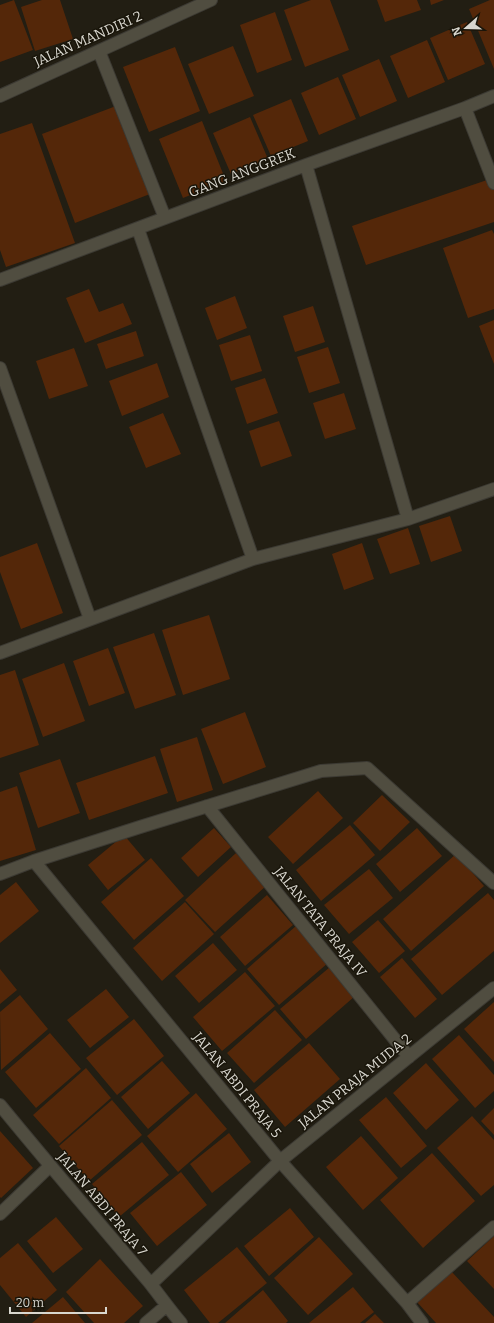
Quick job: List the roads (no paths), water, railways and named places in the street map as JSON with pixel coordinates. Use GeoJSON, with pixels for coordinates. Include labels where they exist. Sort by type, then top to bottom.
{"type":"FeatureCollection","features":[{"type":"Feature","properties":{"kind":"street","name":"JALAN MANDIRI 2"},"geometry":{"type":"LineString","coordinates":[[0,96],[211,0]]}},
{"type":"Feature","properties":{"kind":"street"},"geometry":{"type":"LineString","coordinates":[[99,51],[165,218]]}},
{"type":"Feature","properties":{"kind":"street","name":"GANG ANGGREK"},"geometry":{"type":"LineString","coordinates":[[0,280],[494,96]]}},
{"type":"Feature","properties":{"kind":"street"},"geometry":{"type":"LineString","coordinates":[[465,108],[494,183]]}},
{"type":"Feature","properties":{"kind":"street"},"geometry":{"type":"LineString","coordinates":[[306,165],[408,519]]}},
{"type":"Feature","properties":{"kind":"street"},"geometry":{"type":"LineString","coordinates":[[138,229],[253,559]]}},
{"type":"Feature","properties":{"kind":"street"},"geometry":{"type":"LineString","coordinates":[[0,368],[90,619]]}},
{"type":"Feature","properties":{"kind":"street"},"geometry":{"type":"LineString","coordinates":[[0,653],[253,559],[408,519],[494,489]]}},
{"type":"Feature","properties":{"kind":"street"},"geometry":{"type":"LineString","coordinates":[[0,874],[34,861],[320,770],[367,768],[494,883]]}},
{"type":"Feature","properties":{"kind":"street","name":"JALAN TATA PRAJA IV"},"geometry":{"type":"LineString","coordinates":[[207,806],[409,1057]]}},
{"type":"Feature","properties":{"kind":"street","name":"JALAN ABDI PRAJA 5"},"geometry":{"type":"LineString","coordinates":[[34,861],[280,1161],[407,1303],[422,1323]]}},
{"type":"Feature","properties":{"kind":"street","name":"JALAN PRAJA MUDA 2"},"geometry":{"type":"LineString","coordinates":[[151,1284],[280,1161],[494,988]]}},
{"type":"Feature","properties":{"kind":"street","name":"JALAN ABDI PRAJA 7"},"geometry":{"type":"LineString","coordinates":[[0,1105],[151,1284],[166,1306],[181,1323]]}},
{"type":"Feature","properties":{"kind":"street"},"geometry":{"type":"LineString","coordinates":[[0,1214],[50,1166]]}},
{"type":"Feature","properties":{"kind":"street"},"geometry":{"type":"LineString","coordinates":[[407,1303],[494,1227]]}},
{"type":"Feature","properties":{"kind":"street"},"geometry":{"type":"LineString","coordinates":[[146,1323],[166,1306]]}}]}
